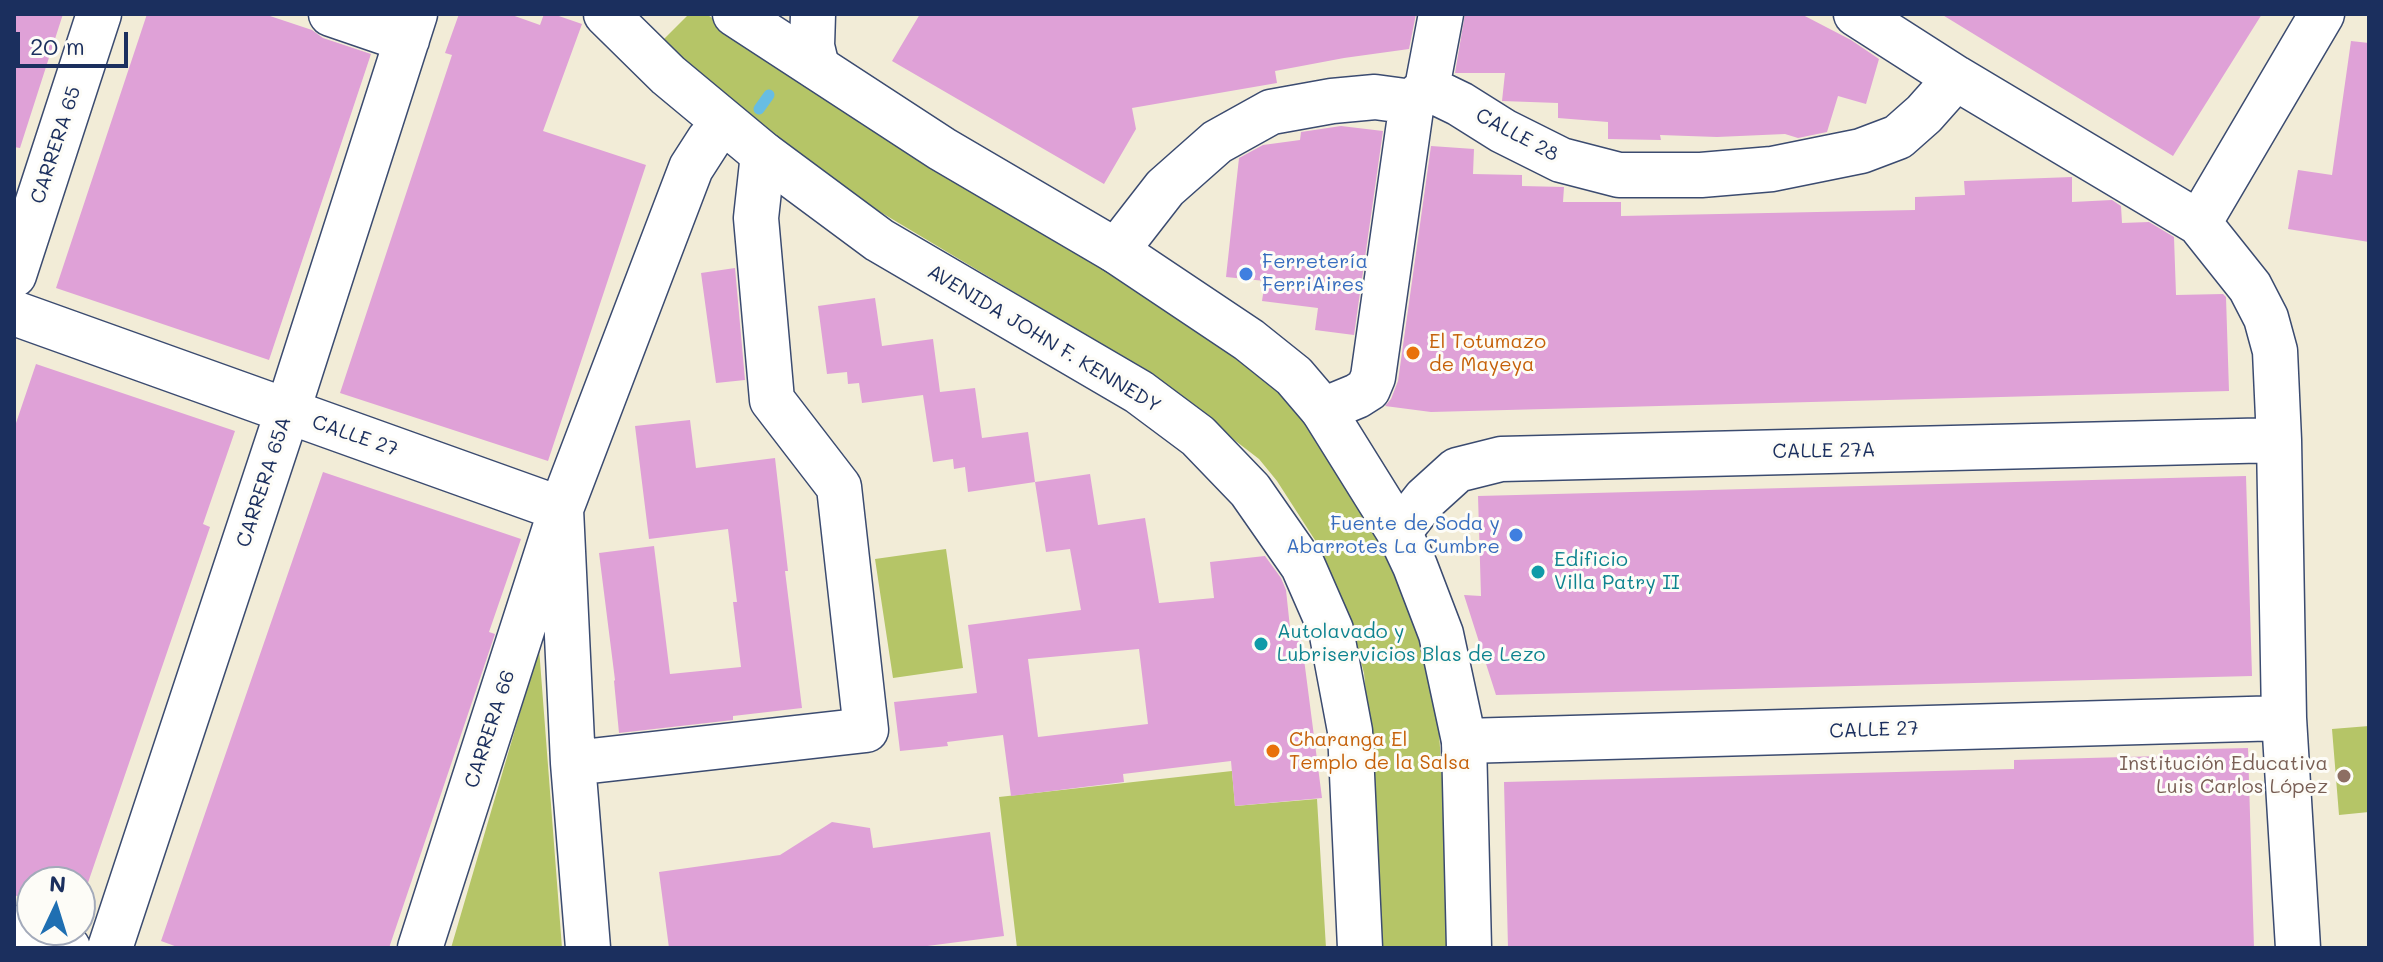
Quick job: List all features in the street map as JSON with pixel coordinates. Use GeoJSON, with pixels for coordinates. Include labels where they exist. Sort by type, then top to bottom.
{"type":"FeatureCollection","features":[{"type":"Feature","properties":{"kind":"street","name":"CARRERA 65"},"geometry":{"type":"LineString","coordinates":[[14,275],[99,14]]}},
{"type":"Feature","properties":{"kind":"street"},"geometry":{"type":"LineString","coordinates":[[331,14],[411,27]]}},
{"type":"Feature","properties":{"kind":"street","name":"AVENIDA JOHN F. KENNEDY"},"geometry":{"type":"LineString","coordinates":[[607,14],[668,75],[719,118],[879,240],[1139,392],[1198,436],[1250,490],[1303,566],[1331,630],[1350,731],[1360,948]]}},
{"type":"Feature","properties":{"kind":"street"},"geometry":{"type":"LineString","coordinates":[[735,14],[942,149],[1116,251],[1249,340],[1294,376],[1323,410],[1399,532],[1441,634],[1464,741],[1469,948]]}},
{"type":"Feature","properties":{"kind":"street"},"geometry":{"type":"LineString","coordinates":[[799,56],[812,46],[813,14]]}},
{"type":"Feature","properties":{"kind":"street"},"geometry":{"type":"LineString","coordinates":[[1323,410],[1368,389],[1373,377],[1419,95],[1441,14]]}},
{"type":"Feature","properties":{"kind":"street"},"geometry":{"type":"LineString","coordinates":[[1856,14],[1956,78],[2199,223],[2250,287],[2266,318],[2275,351],[2284,718],[2298,948]]}},
{"type":"Feature","properties":{"kind":"street"},"geometry":{"type":"LineString","coordinates":[[2199,223],[2322,14]]}},
{"type":"Feature","properties":{"kind":"street","name":"CARRERA 65A"},"geometry":{"type":"LineString","coordinates":[[110,948],[411,27]]}},
{"type":"Feature","properties":{"kind":"street","name":"CALLE 28"},"geometry":{"type":"LineString","coordinates":[[1116,251],[1165,188],[1217,142],[1271,112],[1332,101],[1419,95],[1460,104],[1503,131],[1561,160],[1619,175],[1701,175],[1772,169],[1861,151],[1898,137],[1924,114],[1956,78]]}},
{"type":"Feature","properties":{"kind":"street","name":"CARRERA 66"},"geometry":{"type":"LineString","coordinates":[[420,948],[561,509],[691,168],[719,118]]}},
{"type":"Feature","properties":{"kind":"street"},"geometry":{"type":"LineString","coordinates":[[573,763],[866,730],[839,487],[772,400],[756,218],[763,154]]}},
{"type":"Feature","properties":{"kind":"street","name":"CALLE 27"},"geometry":{"type":"LineString","coordinates":[[14,313],[561,509]]}},
{"type":"Feature","properties":{"kind":"street","name":"CALLE 27A"},"geometry":{"type":"LineString","coordinates":[[1399,532],[1425,499],[1457,470],[1501,459],[2279,440]]}},
{"type":"Feature","properties":{"kind":"street","name":"CARRERA 66"},"geometry":{"type":"LineString","coordinates":[[561,509],[573,763],[588,948]]}},
{"type":"Feature","properties":{"kind":"street","name":"CALLE 27"},"geometry":{"type":"LineString","coordinates":[[1464,741],[2284,718]]}},
{"type":"Feature","properties":{"kind":"street"},"geometry":{"type":"LineString","coordinates":[[14,928],[68,948]]}},
{"type":"Feature","properties":{"kind":"green space"},"geometry":{"type":"Polygon","coordinates":[[[689,14],[706,14],[1050,232],[1277,389],[1321,436],[1401,569],[1436,686],[1448,871],[1449,948],[1376,948],[1370,735],[1364,673],[1350,621],[1322,551],[1277,481],[1259,459],[1172,392],[1056,317],[877,210],[766,134],[655,48],[689,14]]]}},
{"type":"Feature","properties":{"kind":"green space"},"geometry":{"type":"Polygon","coordinates":[[[946,549],[963,668],[893,678],[875,559],[946,549]]]}},
{"type":"Feature","properties":{"kind":"green space"},"geometry":{"type":"Polygon","coordinates":[[[539,648],[562,948],[451,948],[539,648]]]}},
{"type":"Feature","properties":{"kind":"green space"},"geometry":{"type":"Polygon","coordinates":[[[2369,726],[2369,812],[2339,815],[2332,729],[2369,726]]]}},
{"type":"Feature","properties":{"kind":"green space"},"geometry":{"type":"Polygon","coordinates":[[[1232,771],[1235,806],[1317,799],[1326,948],[1017,948],[999,797],[1232,771]]]}},
{"type":"Feature","properties":{"kind":"building"},"geometry":{"type":"Polygon","coordinates":[[[14,14],[63,14],[20,148],[14,147],[14,14]]]}},
{"type":"Feature","properties":{"kind":"building"},"geometry":{"type":"Polygon","coordinates":[[[147,14],[264,14],[371,54],[269,360],[56,288],[147,14]]]}},
{"type":"Feature","properties":{"kind":"building"},"geometry":{"type":"Polygon","coordinates":[[[459,14],[509,14],[540,25],[544,14],[553,14],[582,24],[543,131],[646,165],[548,461],[340,393],[452,55],[445,53],[459,14]]]}},
{"type":"Feature","properties":{"kind":"building"},"geometry":{"type":"Polygon","coordinates":[[[920,14],[1416,14],[1409,49],[1275,71],[1277,83],[1132,108],[1136,129],[1104,184],[892,61],[920,14]]]}},
{"type":"Feature","properties":{"kind":"building"},"geometry":{"type":"Polygon","coordinates":[[[1465,14],[1801,14],[1851,40],[1879,59],[1866,104],[1838,96],[1827,132],[1798,138],[1785,134],[1717,137],[1660,135],[1661,140],[1608,139],[1608,122],[1558,118],[1558,103],[1502,101],[1505,73],[1455,73],[1465,14]]]}},
{"type":"Feature","properties":{"kind":"building"},"geometry":{"type":"Polygon","coordinates":[[[1941,14],[2262,14],[2173,156],[1941,14]]]}},
{"type":"Feature","properties":{"kind":"building"},"geometry":{"type":"Polygon","coordinates":[[[2351,41],[2369,43],[2369,242],[2288,229],[2298,170],[2332,175],[2351,41]]]}},
{"type":"Feature","properties":{"kind":"building"},"geometry":{"type":"Polygon","coordinates":[[[1341,126],[1383,131],[1354,335],[1315,330],[1318,308],[1262,301],[1265,281],[1226,277],[1239,158],[1263,145],[1300,140],[1301,132],[1341,126]]]}},
{"type":"Feature","properties":{"kind":"building"},"geometry":{"type":"Polygon","coordinates":[[[1431,146],[1474,149],[1473,174],[1522,175],[1522,186],[1564,187],[1563,202],[1621,202],[1621,216],[1915,210],[1915,197],[1965,195],[1964,181],[2072,177],[2072,202],[2112,200],[2121,206],[2122,223],[2149,222],[2174,237],[2176,295],[2223,294],[2226,297],[2229,391],[1431,412],[1385,406],[1398,381],[1431,146]]]}},
{"type":"Feature","properties":{"kind":"building"},"geometry":{"type":"Polygon","coordinates":[[[735,268],[745,380],[716,383],[701,273],[735,268]]]}},
{"type":"Feature","properties":{"kind":"building"},"geometry":{"type":"Polygon","coordinates":[[[875,298],[882,346],[933,339],[940,392],[975,388],[982,438],[1028,432],[1035,482],[968,492],[965,467],[954,469],[953,459],[933,462],[923,395],[862,403],[859,383],[848,384],[847,372],[827,374],[818,306],[875,298]]]}},
{"type":"Feature","properties":{"kind":"building"},"geometry":{"type":"Polygon","coordinates":[[[36,364],[235,431],[203,524],[210,527],[94,866],[16,866],[16,896],[14,895],[14,429],[36,364]]]}},
{"type":"Feature","properties":{"kind":"building"},"geometry":{"type":"Polygon","coordinates":[[[690,420],[696,468],[775,458],[802,708],[733,716],[733,720],[619,733],[599,553],[654,546],[670,674],[741,667],[728,529],[649,539],[635,426],[690,420]]]}},
{"type":"Feature","properties":{"kind":"building"},"geometry":{"type":"Polygon","coordinates":[[[323,472],[521,539],[489,632],[495,634],[389,948],[180,948],[161,941],[323,472]]]}},
{"type":"Feature","properties":{"kind":"building"},"geometry":{"type":"Polygon","coordinates":[[[1090,474],[1098,525],[1145,518],[1159,603],[1214,598],[1210,562],[1265,556],[1286,590],[1291,637],[1301,636],[1322,798],[1235,806],[1231,761],[1123,774],[1124,782],[1011,796],[1003,735],[947,742],[948,746],[900,751],[894,702],[977,693],[968,625],[1081,610],[1070,549],[1046,552],[1035,482],[1090,474]],[[1139,649],[1028,659],[1038,737],[1148,724],[1139,649]]]}},
{"type":"Feature","properties":{"kind":"building"},"geometry":{"type":"Polygon","coordinates":[[[2246,476],[2252,676],[1496,695],[1464,595],[1481,596],[1478,496],[2246,476]]]}},
{"type":"Feature","properties":{"kind":"building"},"geometry":{"type":"Polygon","coordinates":[[[2248,748],[2254,948],[1508,948],[1504,782],[2014,769],[2014,760],[2163,756],[2163,750],[2248,748]]]}},
{"type":"Feature","properties":{"kind":"building"},"geometry":{"type":"Polygon","coordinates":[[[832,822],[870,828],[873,848],[990,832],[1004,936],[912,948],[669,948],[659,872],[780,855],[832,822]]]}},
{"type":"Feature","properties":{"kind":"waterway"},"geometry":{"type":"LineString","coordinates":[[759,109],[769,95]]}},
{"type":"Feature","properties":{"kind":"place","name":"Ferretería FerriAires"},"geometry":{"type":"Point","coordinates":[1246,274]}},
{"type":"Feature","properties":{"kind":"place","name":"El Totumazo de Mayeya"},"geometry":{"type":"Point","coordinates":[1413,353]}},
{"type":"Feature","properties":{"kind":"place","name":"Fuente de Soda y Abarrotes La Cumbre"},"geometry":{"type":"Point","coordinates":[1516,535]}},
{"type":"Feature","properties":{"kind":"place","name":"Edificio Villa Patry II"},"geometry":{"type":"Point","coordinates":[1538,572]}},
{"type":"Feature","properties":{"kind":"place","name":"Autolavado y Lubriservicios Blas de Lezo"},"geometry":{"type":"Point","coordinates":[1261,644]}},
{"type":"Feature","properties":{"kind":"place","name":"Charanga El Templo de la Salsa"},"geometry":{"type":"Point","coordinates":[1273,751]}},
{"type":"Feature","properties":{"kind":"place","name":"Institución Educativa Luis Carlos López"},"geometry":{"type":"Point","coordinates":[2344,776]}}]}
